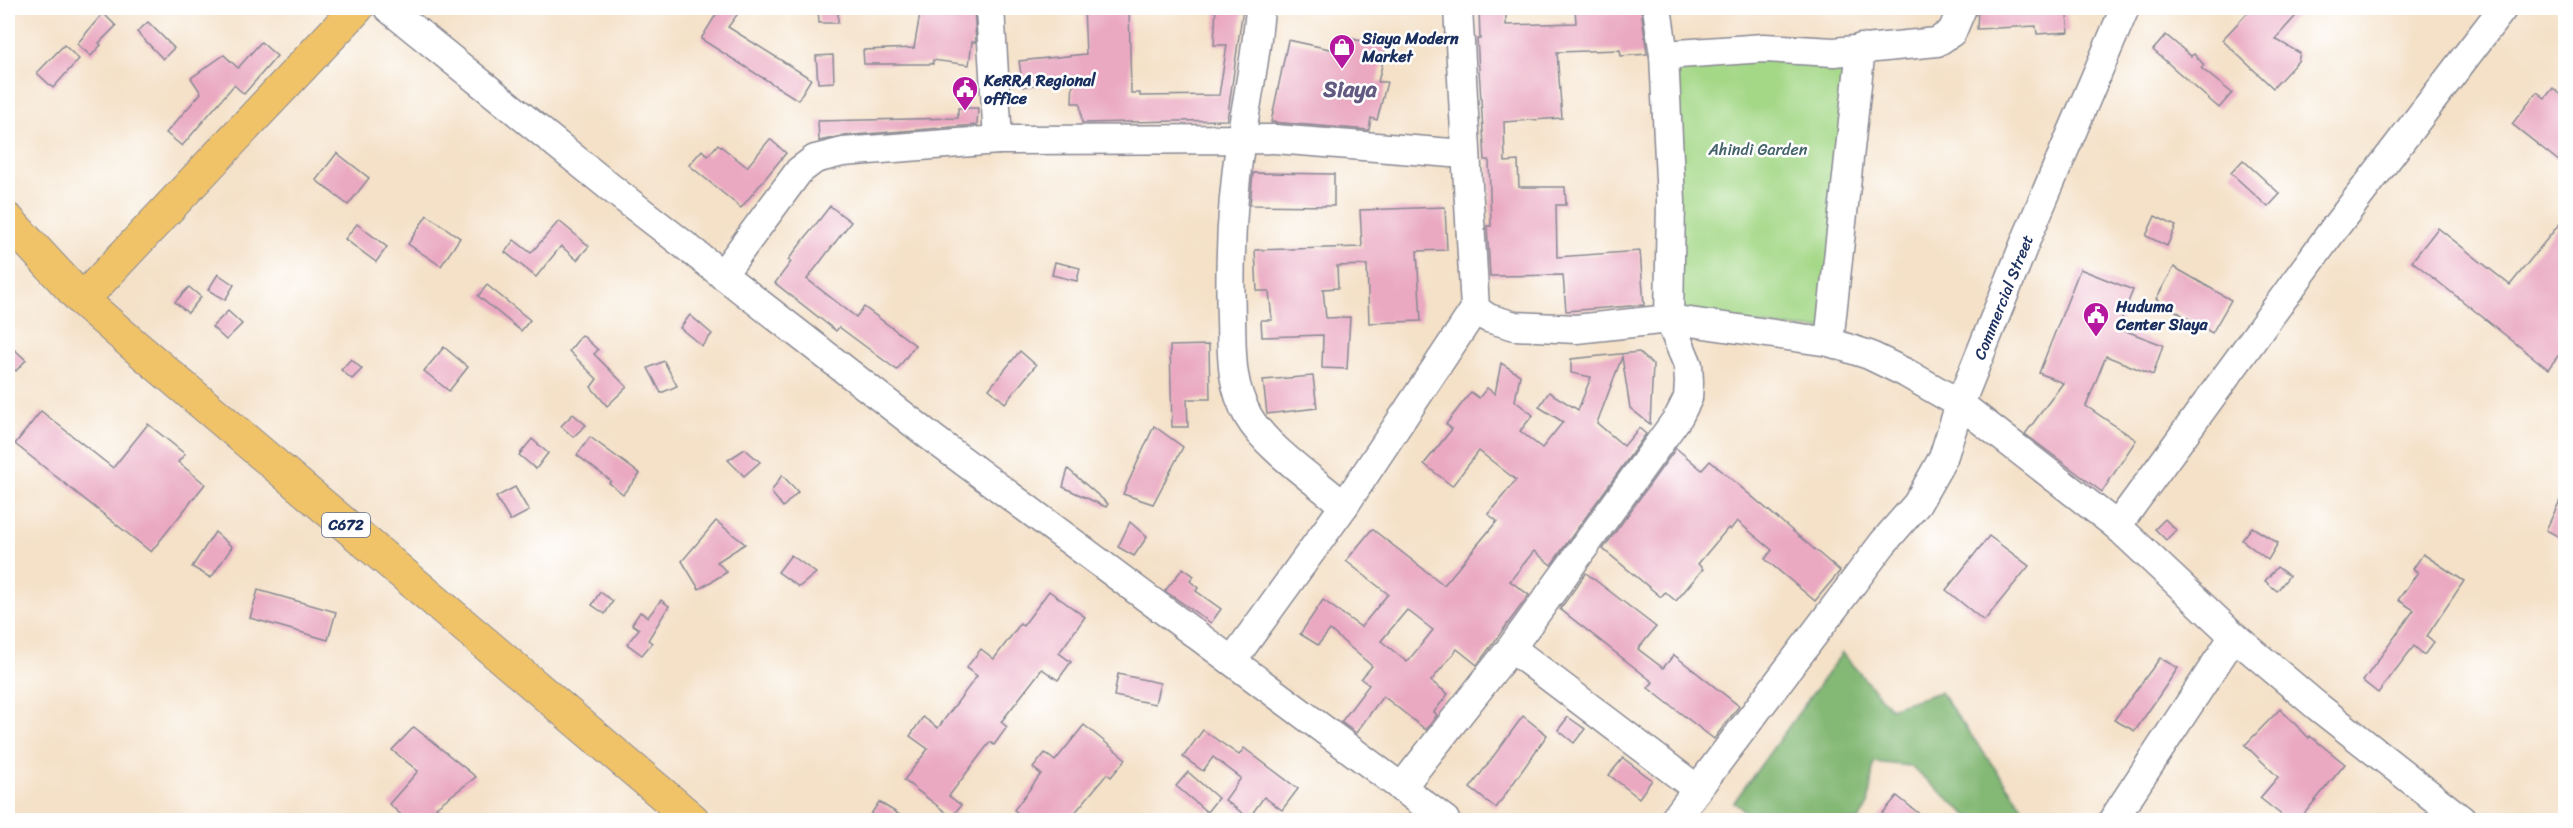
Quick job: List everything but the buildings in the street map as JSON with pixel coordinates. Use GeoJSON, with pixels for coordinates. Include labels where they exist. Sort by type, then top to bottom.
{"type":"FeatureCollection","features":[{"type":"Feature","properties":{"kind":"main road"},"geometry":{"type":"LineString","coordinates":[[82,300],[357,8]]}},
{"type":"Feature","properties":{"kind":"main road","name":"C672"},"geometry":{"type":"LineString","coordinates":[[8,220],[82,300],[693,820]]}},
{"type":"Feature","properties":{"kind":"street"},"geometry":{"type":"LineString","coordinates":[[388,8],[944,447],[1445,820]]}},
{"type":"Feature","properties":{"kind":"street"},"geometry":{"type":"LineString","coordinates":[[990,8],[998,140]]}},
{"type":"Feature","properties":{"kind":"street"},"geometry":{"type":"LineString","coordinates":[[1260,8],[1257,48],[1241,138],[1231,224],[1231,306],[1236,391],[1250,418],[1274,445],[1344,506]]}},
{"type":"Feature","properties":{"kind":"street"},"geometry":{"type":"LineString","coordinates":[[1232,662],[1344,506],[1474,309],[1458,8]]}},
{"type":"Feature","properties":{"kind":"street"},"geometry":{"type":"LineString","coordinates":[[1401,788],[1511,648],[1679,416],[1688,398],[1688,365],[1669,319],[1671,201],[1664,55],[1657,8]]}},
{"type":"Feature","properties":{"kind":"street"},"geometry":{"type":"LineString","coordinates":[[1664,55],[1764,48],[1834,52],[1936,42],[1952,32],[1962,8]]}},
{"type":"Feature","properties":{"kind":"street","name":"Commercial Street"},"geometry":{"type":"LineString","coordinates":[[1674,820],[1883,543],[1917,504],[1942,458],[1960,404],[2028,235],[2125,8]]}},
{"type":"Feature","properties":{"kind":"street"},"geometry":{"type":"LineString","coordinates":[[2117,526],[2334,230],[2503,8]]}},
{"type":"Feature","properties":{"kind":"street"},"geometry":{"type":"LineString","coordinates":[[1829,342],[1861,48]]}},
{"type":"Feature","properties":{"kind":"street"},"geometry":{"type":"LineString","coordinates":[[722,274],[799,171],[815,159],[843,152],[894,146],[998,140],[1241,138],[1315,141],[1464,154]]}},
{"type":"Feature","properties":{"kind":"street"},"geometry":{"type":"LineString","coordinates":[[1474,309],[1488,318],[1515,326],[1576,329],[1669,319],[1829,342],[1869,355],[1906,373],[1960,404],[2117,526],[2234,636],[2317,706],[2462,820]]}},
{"type":"Feature","properties":{"kind":"street"},"geometry":{"type":"LineString","coordinates":[[2113,820],[2234,636]]}},
{"type":"Feature","properties":{"kind":"street"},"geometry":{"type":"LineString","coordinates":[[1511,648],[1697,789]]}},
{"type":"Feature","properties":{"kind":"green space","name":"Ahindi Garden"},"geometry":{"type":"Polygon","coordinates":[[[1861,48],[1831,330],[1669,319],[1664,55],[1861,48]]]}},
{"type":"Feature","properties":{"kind":"green space"},"geometry":{"type":"Polygon","coordinates":[[[1842,653],[1890,708],[1940,692],[2032,820],[1973,820],[1910,766],[1874,762],[1868,805],[1859,820],[1754,820],[1734,802],[1842,653]]]}},
{"type":"Feature","properties":{"kind":"place","name":"Siaya Modern Market"},"geometry":{"type":"Point","coordinates":[1342,70]}},
{"type":"Feature","properties":{"kind":"place","name":"KeRRA Regional office"},"geometry":{"type":"Point","coordinates":[965,112]}},
{"type":"Feature","properties":{"kind":"place","name":"Huduma Center Siaya"},"geometry":{"type":"Point","coordinates":[2096,338]}},
{"type":"Feature","properties":{"kind":"district","name":"Siaya"},"geometry":{"type":"Point","coordinates":[1350,89]}}]}
